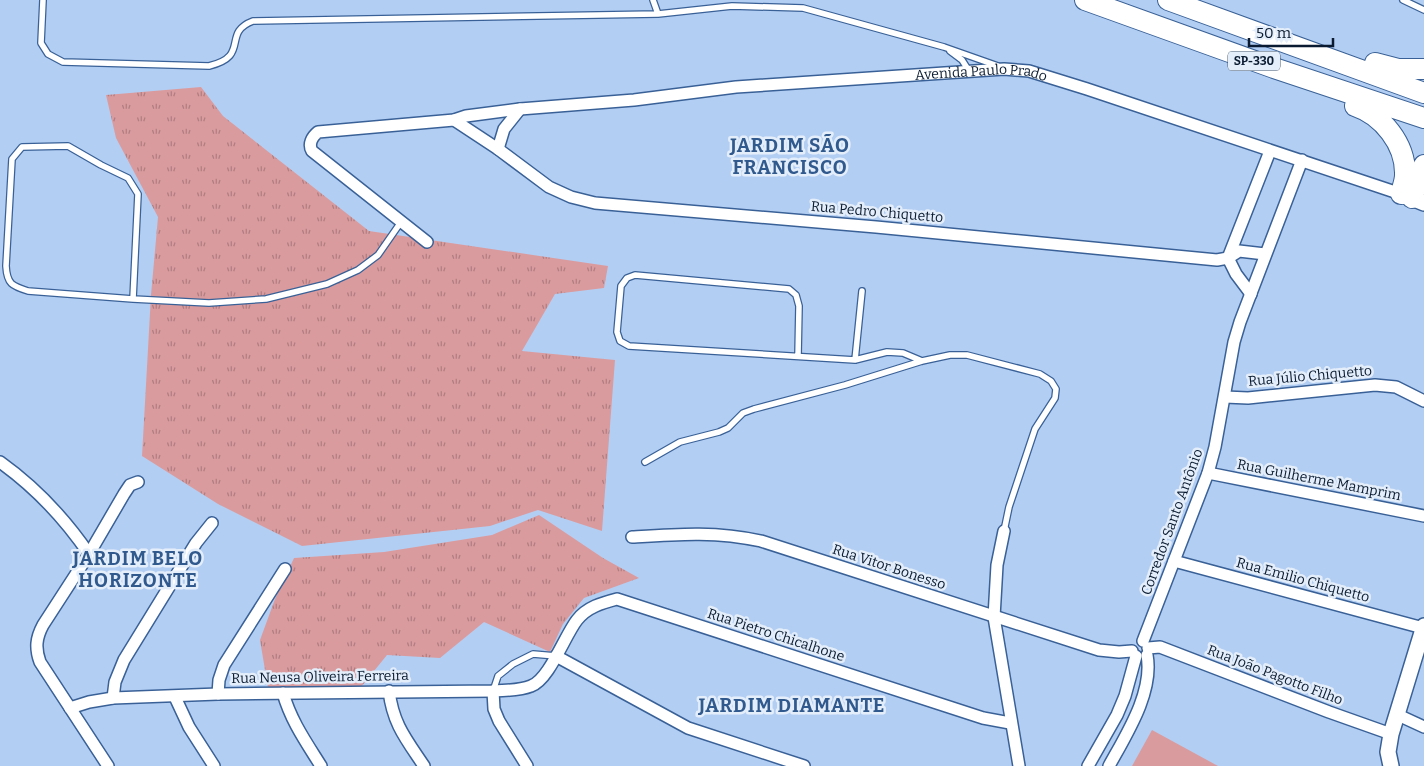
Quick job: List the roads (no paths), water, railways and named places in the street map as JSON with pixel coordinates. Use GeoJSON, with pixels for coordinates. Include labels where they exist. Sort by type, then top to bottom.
{"type":"FeatureCollection","features":[{"type":"Feature","properties":{"kind":"highway","name":"SP-330"},"geometry":{"type":"LineString","coordinates":[[1085,0],[1274,68],[1424,118]]}},
{"type":"Feature","properties":{"kind":"highway","name":"SP-330"},"geometry":{"type":"LineString","coordinates":[[1168,0],[1424,93]]}},
{"type":"Feature","properties":{"kind":"highway"},"geometry":{"type":"LineString","coordinates":[[1298,48],[1315,44],[1398,69],[1424,68]]}},
{"type":"Feature","properties":{"kind":"highway"},"geometry":{"type":"LineString","coordinates":[[1274,68],[1281,80],[1363,108],[1384,124],[1400,148],[1404,162],[1405,177],[1412,198]]}},
{"type":"Feature","properties":{"kind":"highway"},"geometry":{"type":"LineString","coordinates":[[1412,198],[1424,165]]}},
{"type":"Feature","properties":{"kind":"street","name":"Avenida Paulo Prado"},"geometry":{"type":"LineString","coordinates":[[401,222],[312,151],[310,148],[311,139],[318,132],[454,120],[520,109],[634,100],[736,87],[1004,69],[1029,71],[1087,89],[1412,198]]}},
{"type":"Feature","properties":{"kind":"street"},"geometry":{"type":"LineString","coordinates":[[498,149],[504,129],[520,109]]}},
{"type":"Feature","properties":{"kind":"street"},"geometry":{"type":"LineString","coordinates":[[474,133],[474,125],[485,114]]}},
{"type":"Feature","properties":{"kind":"street","name":"Rua Pedro Chiquetto"},"geometry":{"type":"LineString","coordinates":[[454,120],[559,193],[595,203],[876,227],[1217,260],[1228,258],[1239,252],[1265,254]]}},
{"type":"Feature","properties":{"kind":"street"},"geometry":{"type":"LineString","coordinates":[[1251,294],[1236,274],[1228,258],[1270,151]]}},
{"type":"Feature","properties":{"kind":"street","name":"Corredor Santo Antônio"},"geometry":{"type":"LineString","coordinates":[[1088,766],[1117,715],[1125,696],[1208,473],[1225,397],[1234,342],[1265,254],[1302,160]]}},
{"type":"Feature","properties":{"kind":"street"},"geometry":{"type":"LineString","coordinates":[[401,222],[427,242]]}},
{"type":"Feature","properties":{"kind":"street","name":"Rua Júlio Chiquetto"},"geometry":{"type":"LineString","coordinates":[[1225,397],[1248,398],[1375,385],[1396,387],[1424,401]]}},
{"type":"Feature","properties":{"kind":"street"},"geometry":{"type":"LineString","coordinates":[[0,462],[48,502],[89,554]]}},
{"type":"Feature","properties":{"kind":"street","name":"Rua Guilherme Mamprim"},"geometry":{"type":"LineString","coordinates":[[1208,473],[1424,516]]}},
{"type":"Feature","properties":{"kind":"street"},"geometry":{"type":"LineString","coordinates":[[108,766],[40,662],[36,652],[36,644],[38,634],[43,625],[89,554],[124,494],[130,485],[138,482]]}},
{"type":"Feature","properties":{"kind":"street"},"geometry":{"type":"LineString","coordinates":[[113,698],[115,682],[124,660],[196,543],[212,523]]}},
{"type":"Feature","properties":{"kind":"street"},"geometry":{"type":"LineString","coordinates":[[1004,531],[997,566],[994,616],[1010,723],[1019,766]]}},
{"type":"Feature","properties":{"kind":"street","name":"Rua Vitor Bonesso"},"geometry":{"type":"LineString","coordinates":[[632,537],[703,533],[740,536],[761,541],[1099,650],[1118,652],[1141,650]]}},
{"type":"Feature","properties":{"kind":"street","name":"Rua Emilio Chiquetto"},"geometry":{"type":"LineString","coordinates":[[1174,561],[1424,627]]}},
{"type":"Feature","properties":{"kind":"street"},"geometry":{"type":"LineString","coordinates":[[218,694],[219,680],[224,665],[285,569]]}},
{"type":"Feature","properties":{"kind":"street","name":"Rua Pietro Chicalhone"},"geometry":{"type":"LineString","coordinates":[[556,656],[581,616],[597,604],[617,599],[983,718],[1010,723]]}},
{"type":"Feature","properties":{"kind":"street"},"geometry":{"type":"LineString","coordinates":[[1383,766],[1390,759],[1391,734],[1424,627]]}},
{"type":"Feature","properties":{"kind":"street","name":"Rua João Pagotto Filho"},"geometry":{"type":"LineString","coordinates":[[1141,650],[1160,647],[1391,734]]}},
{"type":"Feature","properties":{"kind":"street","name":"Corredor Santo Antônio"},"geometry":{"type":"LineString","coordinates":[[1109,766],[1134,720],[1143,696],[1146,677],[1141,650]]}},
{"type":"Feature","properties":{"kind":"street"},"geometry":{"type":"LineString","coordinates":[[556,656],[688,728],[804,766]]}},
{"type":"Feature","properties":{"kind":"street","name":"Rua Neusa Oliveira Ferreira"},"geometry":{"type":"LineString","coordinates":[[70,708],[89,702],[113,698],[218,694],[493,691],[526,688],[536,684],[556,656]]}},
{"type":"Feature","properties":{"kind":"street"},"geometry":{"type":"LineString","coordinates":[[389,691],[394,717],[399,729],[424,766]]}},
{"type":"Feature","properties":{"kind":"street"},"geometry":{"type":"LineString","coordinates":[[493,691],[494,709],[499,721],[527,766]]}},
{"type":"Feature","properties":{"kind":"street"},"geometry":{"type":"LineString","coordinates":[[283,693],[294,724],[321,766]]}},
{"type":"Feature","properties":{"kind":"street"},"geometry":{"type":"LineString","coordinates":[[176,697],[189,727],[214,766]]}},
{"type":"Feature","properties":{"kind":"street"},"geometry":{"type":"LineString","coordinates":[[1398,715],[1424,727]]}},
{"type":"Feature","properties":{"kind":"lane"},"geometry":{"type":"LineString","coordinates":[[44,0],[41,43],[48,54],[63,62],[209,66],[223,62],[232,55],[237,32],[245,24],[253,21],[658,14],[732,6],[803,8],[944,47],[1004,69]]}},
{"type":"Feature","properties":{"kind":"lane"},"geometry":{"type":"LineString","coordinates":[[653,0],[658,14]]}},
{"type":"Feature","properties":{"kind":"lane"},"geometry":{"type":"LineString","coordinates":[[1403,0],[1424,10]]}},
{"type":"Feature","properties":{"kind":"lane"},"geometry":{"type":"LineString","coordinates":[[944,47],[962,60],[969,71]]}},
{"type":"Feature","properties":{"kind":"lane"},"geometry":{"type":"LineString","coordinates":[[133,299],[138,194],[133,185],[123,176],[68,146],[22,147],[12,159],[6,277],[16,288],[28,291],[133,299],[209,303],[266,299],[326,284],[358,270],[378,255],[401,222]]}},
{"type":"Feature","properties":{"kind":"lane"},"geometry":{"type":"LineString","coordinates":[[798,356],[799,306],[796,295],[789,289],[635,276],[627,278],[621,286],[617,332],[620,341],[629,346],[855,360],[887,352],[903,353],[922,361]]}},
{"type":"Feature","properties":{"kind":"lane"},"geometry":{"type":"LineString","coordinates":[[855,360],[862,291]]}},
{"type":"Feature","properties":{"kind":"lane"},"geometry":{"type":"LineString","coordinates":[[644,462],[680,442],[719,432],[734,423],[743,413],[754,408],[845,385],[922,361],[950,355],[966,355],[1040,374],[1051,382],[1056,389],[1055,398],[1035,428],[1009,507],[1004,531]]}},
{"type":"Feature","properties":{"kind":"lane"},"geometry":{"type":"LineString","coordinates":[[493,691],[498,676],[513,664],[533,654],[556,656]]}},
{"type":"Feature","properties":{"kind":"district","name":"JARDIM SÃO FRANCISCO"},"geometry":{"type":"Point","coordinates":[790,156]}},
{"type":"Feature","properties":{"kind":"district","name":"JARDIM BELO HORIZONTE"},"geometry":{"type":"Point","coordinates":[138,569]}},
{"type":"Feature","properties":{"kind":"district","name":"JARDIM DIAMANTE"},"geometry":{"type":"Point","coordinates":[792,705]}}]}
